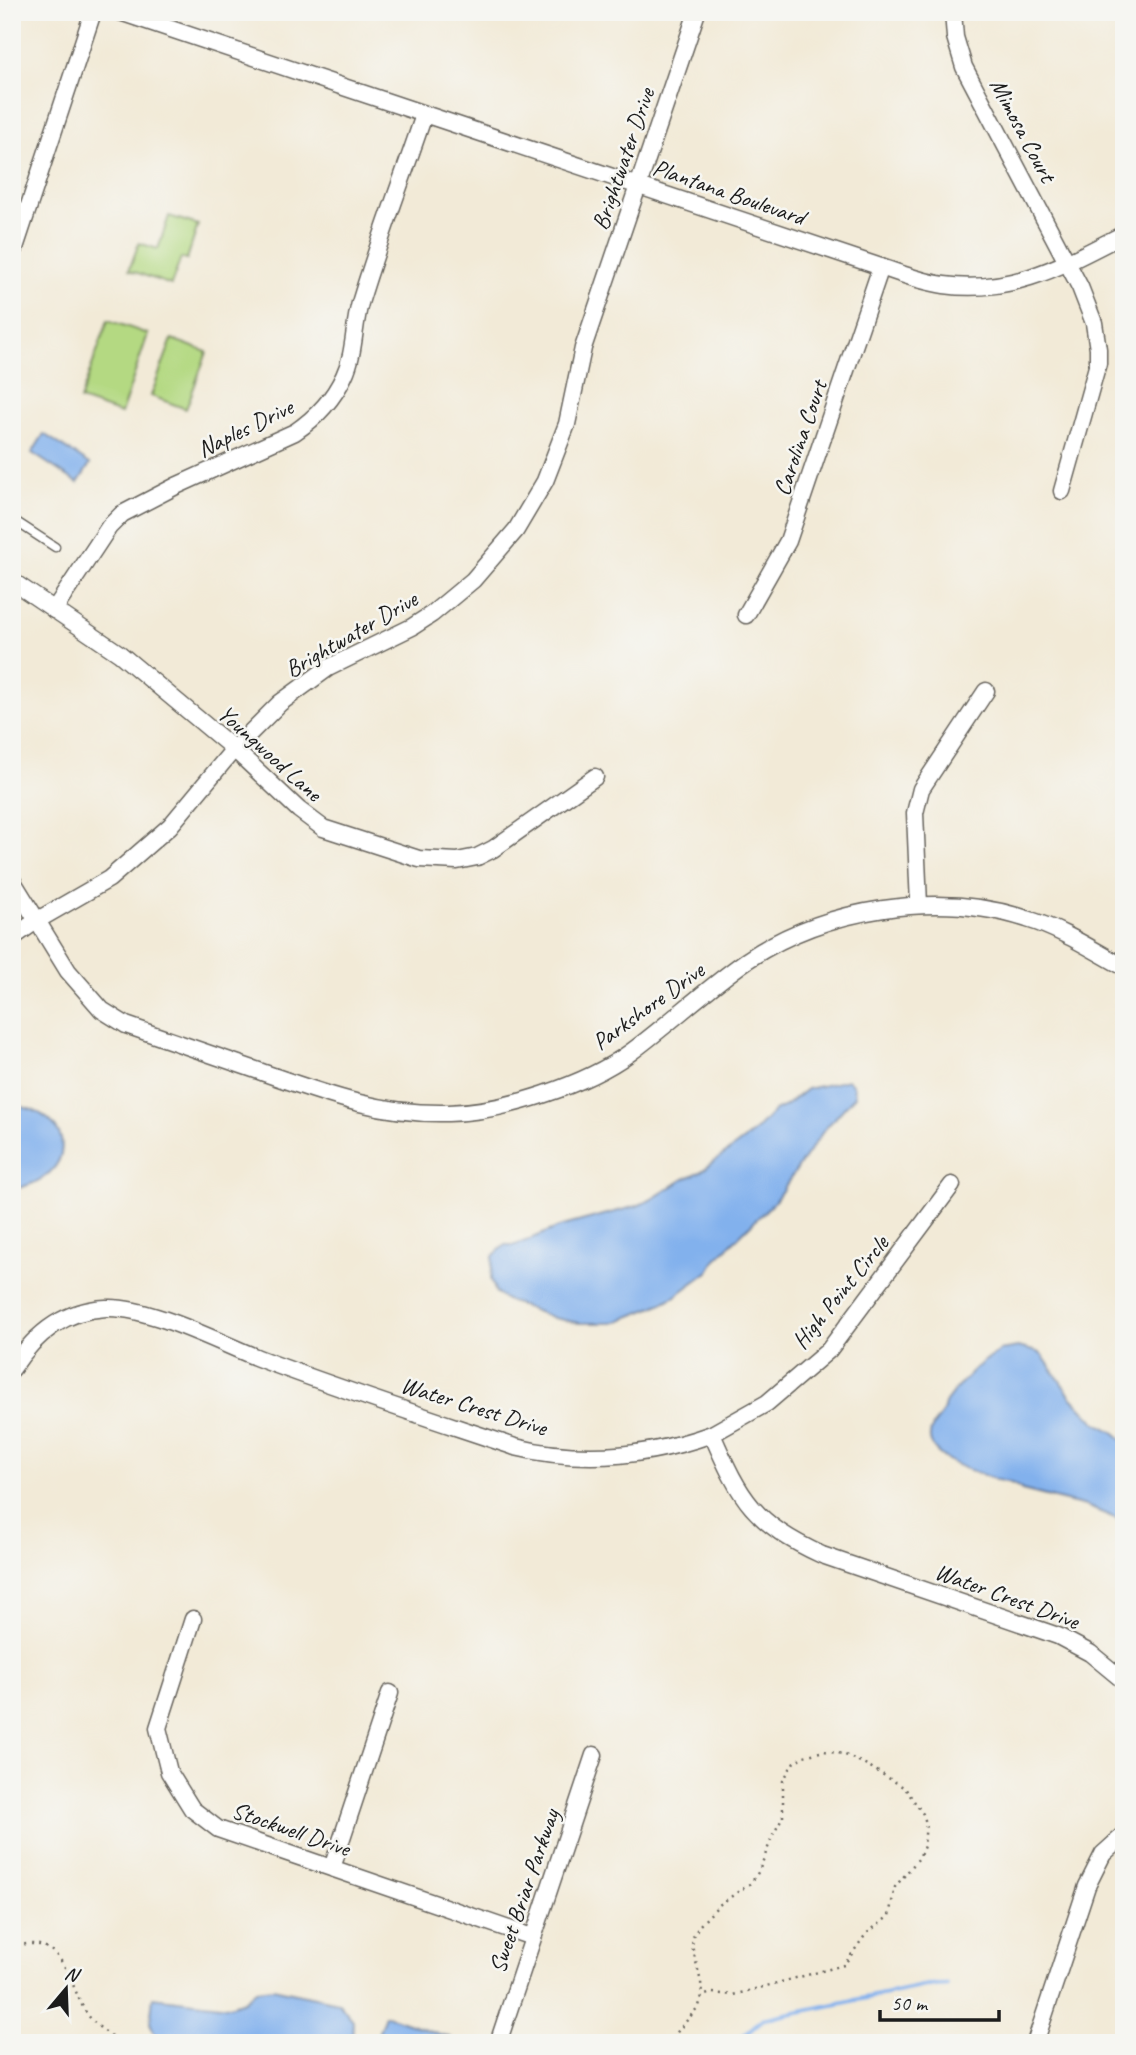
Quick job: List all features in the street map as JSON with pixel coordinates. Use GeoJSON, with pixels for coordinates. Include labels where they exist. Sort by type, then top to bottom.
{"type":"FeatureCollection","features":[{"type":"Feature","properties":{"kind":"street"},"geometry":{"type":"LineString","coordinates":[[12,257],[18,220],[93,12]]}},
{"type":"Feature","properties":{"kind":"street","name":"Plantana Boulevard"},"geometry":{"type":"LineString","coordinates":[[120,12],[881,267],[942,285],[981,287],[1026,280],[1068,263],[1124,234]]}},
{"type":"Feature","properties":{"kind":"street","name":"Brightwater Drive"},"geometry":{"type":"LineString","coordinates":[[12,938],[109,879],[170,827],[234,749],[280,703],[328,668],[412,627],[432,614],[473,580],[516,530],[545,481],[564,434],[583,348],[696,12]]}},
{"type":"Feature","properties":{"kind":"street","name":"Mimosa Court"},"geometry":{"type":"LineString","coordinates":[[953,12],[954,37],[964,67],[1080,286],[1094,323],[1098,349],[1094,382],[1062,491]]}},
{"type":"Feature","properties":{"kind":"street","name":"Naples Drive"},"geometry":{"type":"LineString","coordinates":[[54,610],[109,527],[122,514],[176,486],[295,432],[324,408],[340,385],[350,361],[361,302],[424,115]]}},
{"type":"Feature","properties":{"kind":"street","name":"Carolina Court"},"geometry":{"type":"LineString","coordinates":[[746,615],[778,561],[792,529],[881,267]]}},
{"type":"Feature","properties":{"kind":"street","name":"Youngwood Lane"},"geometry":{"type":"LineString","coordinates":[[12,581],[120,654],[323,828],[419,859],[442,862],[477,857],[493,849],[595,777]]}},
{"type":"Feature","properties":{"kind":"street"},"geometry":{"type":"LineString","coordinates":[[919,905],[915,813],[921,789],[986,691]]}},
{"type":"Feature","properties":{"kind":"street","name":"Parkshore Drive"},"geometry":{"type":"LineString","coordinates":[[12,880],[68,971],[102,1010],[126,1025],[341,1100],[389,1110],[449,1114],[499,1107],[567,1087],[629,1054],[747,961],[796,933],[869,911],[919,905],[971,907],[1027,919],[1079,942],[1124,967]]}},
{"type":"Feature","properties":{"kind":"street","name":"High Point Circle"},"geometry":{"type":"LineString","coordinates":[[712,1434],[767,1403],[829,1350],[952,1185]]}},
{"type":"Feature","properties":{"kind":"street","name":"Water Crest Drive"},"geometry":{"type":"LineString","coordinates":[[12,1369],[34,1339],[58,1322],[82,1311],[127,1309],[224,1342],[255,1357],[514,1447],[536,1452],[615,1456],[688,1443],[712,1434],[741,1495],[754,1511],[795,1542],[822,1555],[1058,1636],[1090,1653],[1124,1681]]}},
{"type":"Feature","properties":{"kind":"street","name":"Stockwell Drive"},"geometry":{"type":"LineString","coordinates":[[193,1619],[158,1728],[169,1772],[192,1809],[218,1829],[532,1937]]}},
{"type":"Feature","properties":{"kind":"street"},"geometry":{"type":"LineString","coordinates":[[332,1868],[390,1693]]}},
{"type":"Feature","properties":{"kind":"street","name":"Sweet Briar Parkway"},"geometry":{"type":"LineString","coordinates":[[498,2043],[594,1755]]}},
{"type":"Feature","properties":{"kind":"street"},"geometry":{"type":"LineString","coordinates":[[1035,2043],[1087,1886],[1103,1854],[1124,1835]]}},
{"type":"Feature","properties":{"kind":"lane"},"geometry":{"type":"LineString","coordinates":[[12,519],[55,547]]}},
{"type":"Feature","properties":{"kind":"path"},"geometry":{"type":"LineString","coordinates":[[668,2043],[699,2006],[702,1996],[692,1946],[693,1937],[699,1926],[719,1905],[751,1883],[759,1871],[783,1817],[783,1781],[794,1762],[804,1756],[824,1751],[843,1754],[905,1788],[926,1823],[924,1846],[919,1858],[895,1888],[888,1916],[866,1934],[844,1965],[733,1995],[712,1993],[702,1996]]}},
{"type":"Feature","properties":{"kind":"path"},"geometry":{"type":"LineString","coordinates":[[12,1951],[17,1946],[28,1943],[47,1946],[63,1963],[91,2019],[123,2043]]}},
{"type":"Feature","properties":{"kind":"green space"},"geometry":{"type":"Polygon","coordinates":[[[169,216],[198,225],[187,259],[181,258],[171,285],[129,270],[139,243],[158,249],[169,216]]]}},
{"type":"Feature","properties":{"kind":"green space"},"geometry":{"type":"Polygon","coordinates":[[[108,320],[148,334],[121,414],[80,400],[108,320]]]}},
{"type":"Feature","properties":{"kind":"green space"},"geometry":{"type":"Polygon","coordinates":[[[172,339],[207,352],[186,409],[151,396],[172,339]]]}},
{"type":"Feature","properties":{"kind":"water"},"geometry":{"type":"Polygon","coordinates":[[[44,434],[90,464],[78,483],[32,453],[44,434]]]}},
{"type":"Feature","properties":{"kind":"water"},"geometry":{"type":"Polygon","coordinates":[[[848,1080],[853,1085],[855,1096],[824,1130],[774,1202],[716,1259],[709,1271],[674,1297],[613,1323],[579,1323],[554,1318],[506,1300],[496,1293],[491,1279],[493,1256],[505,1245],[516,1245],[559,1227],[650,1200],[700,1172],[753,1133],[774,1111],[807,1089],[848,1080]]]}},
{"type":"Feature","properties":{"kind":"water"},"geometry":{"type":"Polygon","coordinates":[[[12,1105],[34,1110],[49,1120],[59,1132],[62,1146],[59,1160],[50,1173],[34,1183],[12,1189],[12,1105]]]}},
{"type":"Feature","properties":{"kind":"water"},"geometry":{"type":"Polygon","coordinates":[[[1018,1347],[1042,1355],[1072,1398],[1094,1421],[1124,1441],[1124,1525],[1115,1518],[1086,1506],[1022,1490],[1014,1484],[967,1469],[945,1458],[931,1444],[932,1428],[946,1402],[959,1386],[983,1362],[1000,1350],[1018,1347]]]}},
{"type":"Feature","properties":{"kind":"water"},"geometry":{"type":"Polygon","coordinates":[[[273,1988],[338,2002],[353,2020],[352,2043],[159,2043],[150,2023],[153,1997],[229,2006],[244,2001],[256,1990],[273,1988]]]}},
{"type":"Feature","properties":{"kind":"water"},"geometry":{"type":"Polygon","coordinates":[[[385,2015],[451,2038],[450,2043],[375,2043],[385,2015]]]}},
{"type":"Feature","properties":{"kind":"waterway"},"geometry":{"type":"LineString","coordinates":[[735,2043],[763,2019],[924,1986],[947,1985]]}}]}
